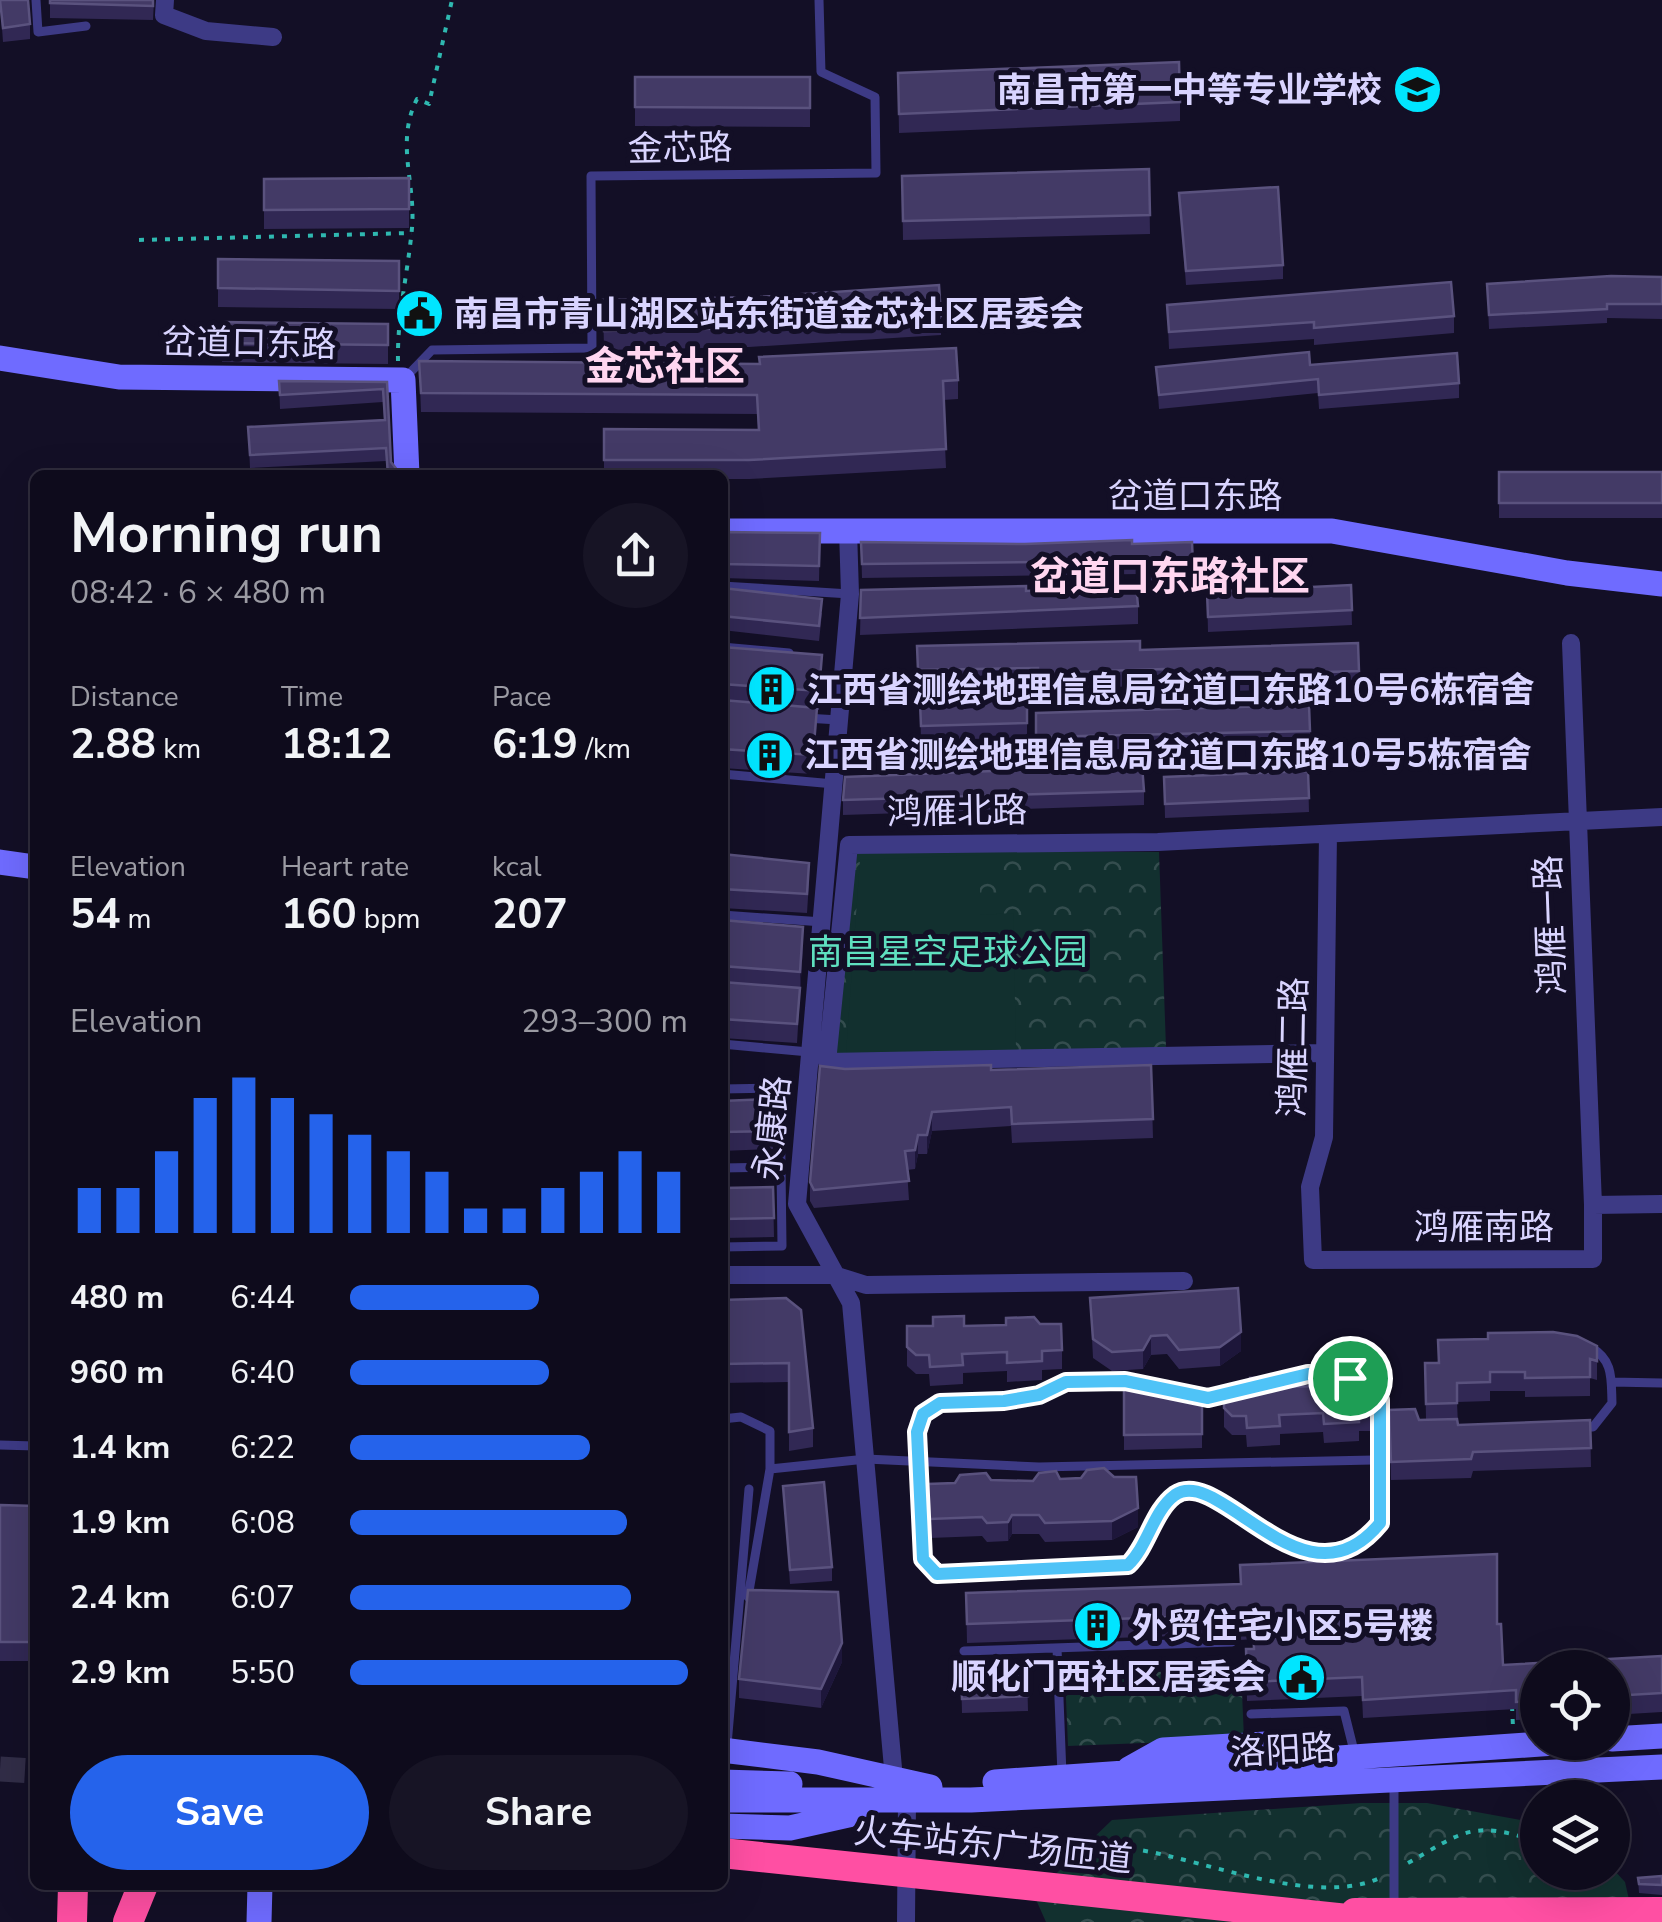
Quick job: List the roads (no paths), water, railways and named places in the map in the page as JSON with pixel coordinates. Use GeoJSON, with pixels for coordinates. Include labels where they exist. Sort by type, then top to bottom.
{"type":"FeatureCollection","features":[{"type":"Feature","properties":{"kind":"highway","name":"火车站东广场匝道"},"geometry":{"type":"LineString","coordinates":[[728,1854],[1376,1922]]}},
{"type":"Feature","properties":{"kind":"highway"},"geometry":{"type":"LineString","coordinates":[[72,1922],[73,1890]]}},
{"type":"Feature","properties":{"kind":"highway"},"geometry":{"type":"LineString","coordinates":[[128,1922],[141,1890]]}},
{"type":"Feature","properties":{"kind":"highway","name":"火车站东广场匝道"},"geometry":{"type":"LineString","coordinates":[[1254,1912],[1662,1912]]}},
{"type":"Feature","properties":{"kind":"street"},"geometry":{"type":"LineString","coordinates":[[164,0],[164,14],[197,29],[273,37]]}},
{"type":"Feature","properties":{"kind":"street","name":"岔道口东路"},"geometry":{"type":"LineString","coordinates":[[0,358],[120,377],[404,380]]}},
{"type":"Feature","properties":{"kind":"street"},"geometry":{"type":"LineString","coordinates":[[404,380],[407,470]]}},
{"type":"Feature","properties":{"kind":"street","name":"永康路"},"geometry":{"type":"LineString","coordinates":[[848,530],[850,594],[836,657],[840,720],[834,784],[818,874],[823,922],[807,1000],[812,1052],[798,1204],[851,1303],[900,1790],[906,1922]]}},
{"type":"Feature","properties":{"kind":"street","name":"岔道口东路"},"geometry":{"type":"LineString","coordinates":[[728,531],[1332,532],[1567,573],[1662,584]]}},
{"type":"Feature","properties":{"kind":"street","name":"鸿雁一路"},"geometry":{"type":"LineString","coordinates":[[1571,643],[1593,1205]]}},
{"type":"Feature","properties":{"kind":"street","name":"鸿雁北路"},"geometry":{"type":"LineString","coordinates":[[1325,1053],[827,1062],[849,845],[1158,842],[1662,817]]}},
{"type":"Feature","properties":{"kind":"street","name":"鸿雁二路"},"geometry":{"type":"LineString","coordinates":[[1312,1260],[1310,1187],[1324,1137],[1328,834]]}},
{"type":"Feature","properties":{"kind":"street"},"geometry":{"type":"LineString","coordinates":[[0,862],[30,866]]}},
{"type":"Feature","properties":{"kind":"street","name":"鸿雁南路"},"geometry":{"type":"LineString","coordinates":[[1312,1260],[1593,1260],[1593,1205],[1662,1204]]}},
{"type":"Feature","properties":{"kind":"street"},"geometry":{"type":"LineString","coordinates":[[728,1275],[834,1274],[866,1285],[1184,1281]]}},
{"type":"Feature","properties":{"kind":"street"},"geometry":{"type":"LineString","coordinates":[[1630,1739],[1662,1736]]}},
{"type":"Feature","properties":{"kind":"street","name":"洛阳路"},"geometry":{"type":"LineString","coordinates":[[728,1782],[1062,1778],[1520,1746]]}},
{"type":"Feature","properties":{"kind":"street","name":"洛阳路"},"geometry":{"type":"LineString","coordinates":[[728,1751],[900,1790]]}},
{"type":"Feature","properties":{"kind":"street","name":"洛阳路"},"geometry":{"type":"LineString","coordinates":[[728,1800],[900,1790],[1394,1779],[1662,1767]]}},
{"type":"Feature","properties":{"kind":"street","name":"洛阳路"},"geometry":{"type":"LineString","coordinates":[[728,1826],[790,1828],[936,1781]]}},
{"type":"Feature","properties":{"kind":"street"},"geometry":{"type":"LineString","coordinates":[[259,1922],[260,1890]]}},
{"type":"Feature","properties":{"kind":"lane"},"geometry":{"type":"LineString","coordinates":[[36,0],[38,32],[86,26]]}},
{"type":"Feature","properties":{"kind":"lane","name":"金芯路"},"geometry":{"type":"LineString","coordinates":[[404,380],[432,350],[592,348],[591,176],[876,173],[874,97],[821,72],[819,0]]}},
{"type":"Feature","properties":{"kind":"lane"},"geometry":{"type":"LineString","coordinates":[[728,586],[850,594]]}},
{"type":"Feature","properties":{"kind":"lane"},"geometry":{"type":"LineString","coordinates":[[728,647],[810,654]]}},
{"type":"Feature","properties":{"kind":"lane"},"geometry":{"type":"LineString","coordinates":[[800,717],[840,720]]}},
{"type":"Feature","properties":{"kind":"lane"},"geometry":{"type":"LineString","coordinates":[[728,774],[834,784]]}},
{"type":"Feature","properties":{"kind":"lane"},"geometry":{"type":"LineString","coordinates":[[728,915],[823,922]]}},
{"type":"Feature","properties":{"kind":"lane"},"geometry":{"type":"LineString","coordinates":[[728,1045],[812,1052]]}},
{"type":"Feature","properties":{"kind":"lane"},"geometry":{"type":"LineString","coordinates":[[728,1089],[780,1088],[782,1246],[728,1247]]}},
{"type":"Feature","properties":{"kind":"lane"},"geometry":{"type":"LineString","coordinates":[[728,1168],[780,1166]]}},
{"type":"Feature","properties":{"kind":"lane"},"geometry":{"type":"LineString","coordinates":[[1574,1427],[1593,1427],[1608,1413],[1612,1382],[1604,1356],[1576,1344]]}},
{"type":"Feature","properties":{"kind":"lane"},"geometry":{"type":"LineString","coordinates":[[1330,1374],[1374,1390],[1380,1400],[1380,1523],[1368,1537],[1347,1547],[1295,1548],[1254,1528],[1222,1500],[1203,1491],[1188,1491],[1167,1504],[1128,1565],[937,1574],[930,1571],[920,1543],[915,1461],[923,1414],[940,1403],[1004,1401],[1039,1395],[1066,1382],[1125,1381],[1208,1398],[1292,1377],[1330,1374]]}},
{"type":"Feature","properties":{"kind":"lane"},"geometry":{"type":"LineString","coordinates":[[1612,1382],[1662,1382]]}},
{"type":"Feature","properties":{"kind":"lane"},"geometry":{"type":"LineString","coordinates":[[728,1418],[742,1417],[770,1431],[770,1470],[747,1600]]}},
{"type":"Feature","properties":{"kind":"lane"},"geometry":{"type":"LineString","coordinates":[[0,1445],[30,1446]]}},
{"type":"Feature","properties":{"kind":"lane"},"geometry":{"type":"LineString","coordinates":[[770,1470],[866,1459],[1040,1466],[1373,1460]]}},
{"type":"Feature","properties":{"kind":"lane"},"geometry":{"type":"LineString","coordinates":[[728,1717],[749,1489]]}},
{"type":"Feature","properties":{"kind":"lane"},"geometry":{"type":"LineString","coordinates":[[964,1651],[1232,1642]]}},
{"type":"Feature","properties":{"kind":"lane"},"geometry":{"type":"LineString","coordinates":[[1058,1648],[1062,1778]]}},
{"type":"Feature","properties":{"kind":"lane"},"geometry":{"type":"LineString","coordinates":[[1252,1714],[1344,1711],[1356,1757]]}},
{"type":"Feature","properties":{"kind":"lane"},"geometry":{"type":"LineString","coordinates":[[1394,1779],[1394,1922]]}},
{"type":"Feature","properties":{"kind":"tunnel"},"geometry":{"type":"LineString","coordinates":[[0,1769],[30,1771]]}},
{"type":"Feature","properties":{"kind":"place","name":"南昌市第一中等专业学校"},"geometry":{"type":"Point","coordinates":[1417,90]}},
{"type":"Feature","properties":{"kind":"place","name":"南昌市青山湖区站东街道金芯社区居委会"},"geometry":{"type":"Point","coordinates":[419,314]}},
{"type":"Feature","properties":{"kind":"place","name":"江西省测绘地理信息局岔道口东路10号6栋宿舍"},"geometry":{"type":"Point","coordinates":[772,690]}},
{"type":"Feature","properties":{"kind":"place","name":"江西省测绘地理信息局岔道口东路10号5栋宿舍"},"geometry":{"type":"Point","coordinates":[769,755]}},
{"type":"Feature","properties":{"kind":"place","name":"外贸住宅小区5号楼"},"geometry":{"type":"Point","coordinates":[1097,1626]}},
{"type":"Feature","properties":{"kind":"place","name":"顺化门西社区居委会"},"geometry":{"type":"Point","coordinates":[1301,1677]}},
{"type":"Feature","properties":{"kind":"district","name":"金芯社区"},"geometry":{"type":"Point","coordinates":[665,366]}},
{"type":"Feature","properties":{"kind":"district","name":"岔道口东路社区"},"geometry":{"type":"Point","coordinates":[1170,576]}},
{"type":"Feature","properties":{"kind":"park label","name":"南昌星空足球公园"},"geometry":{"type":"Point","coordinates":[948,952]}}]}
